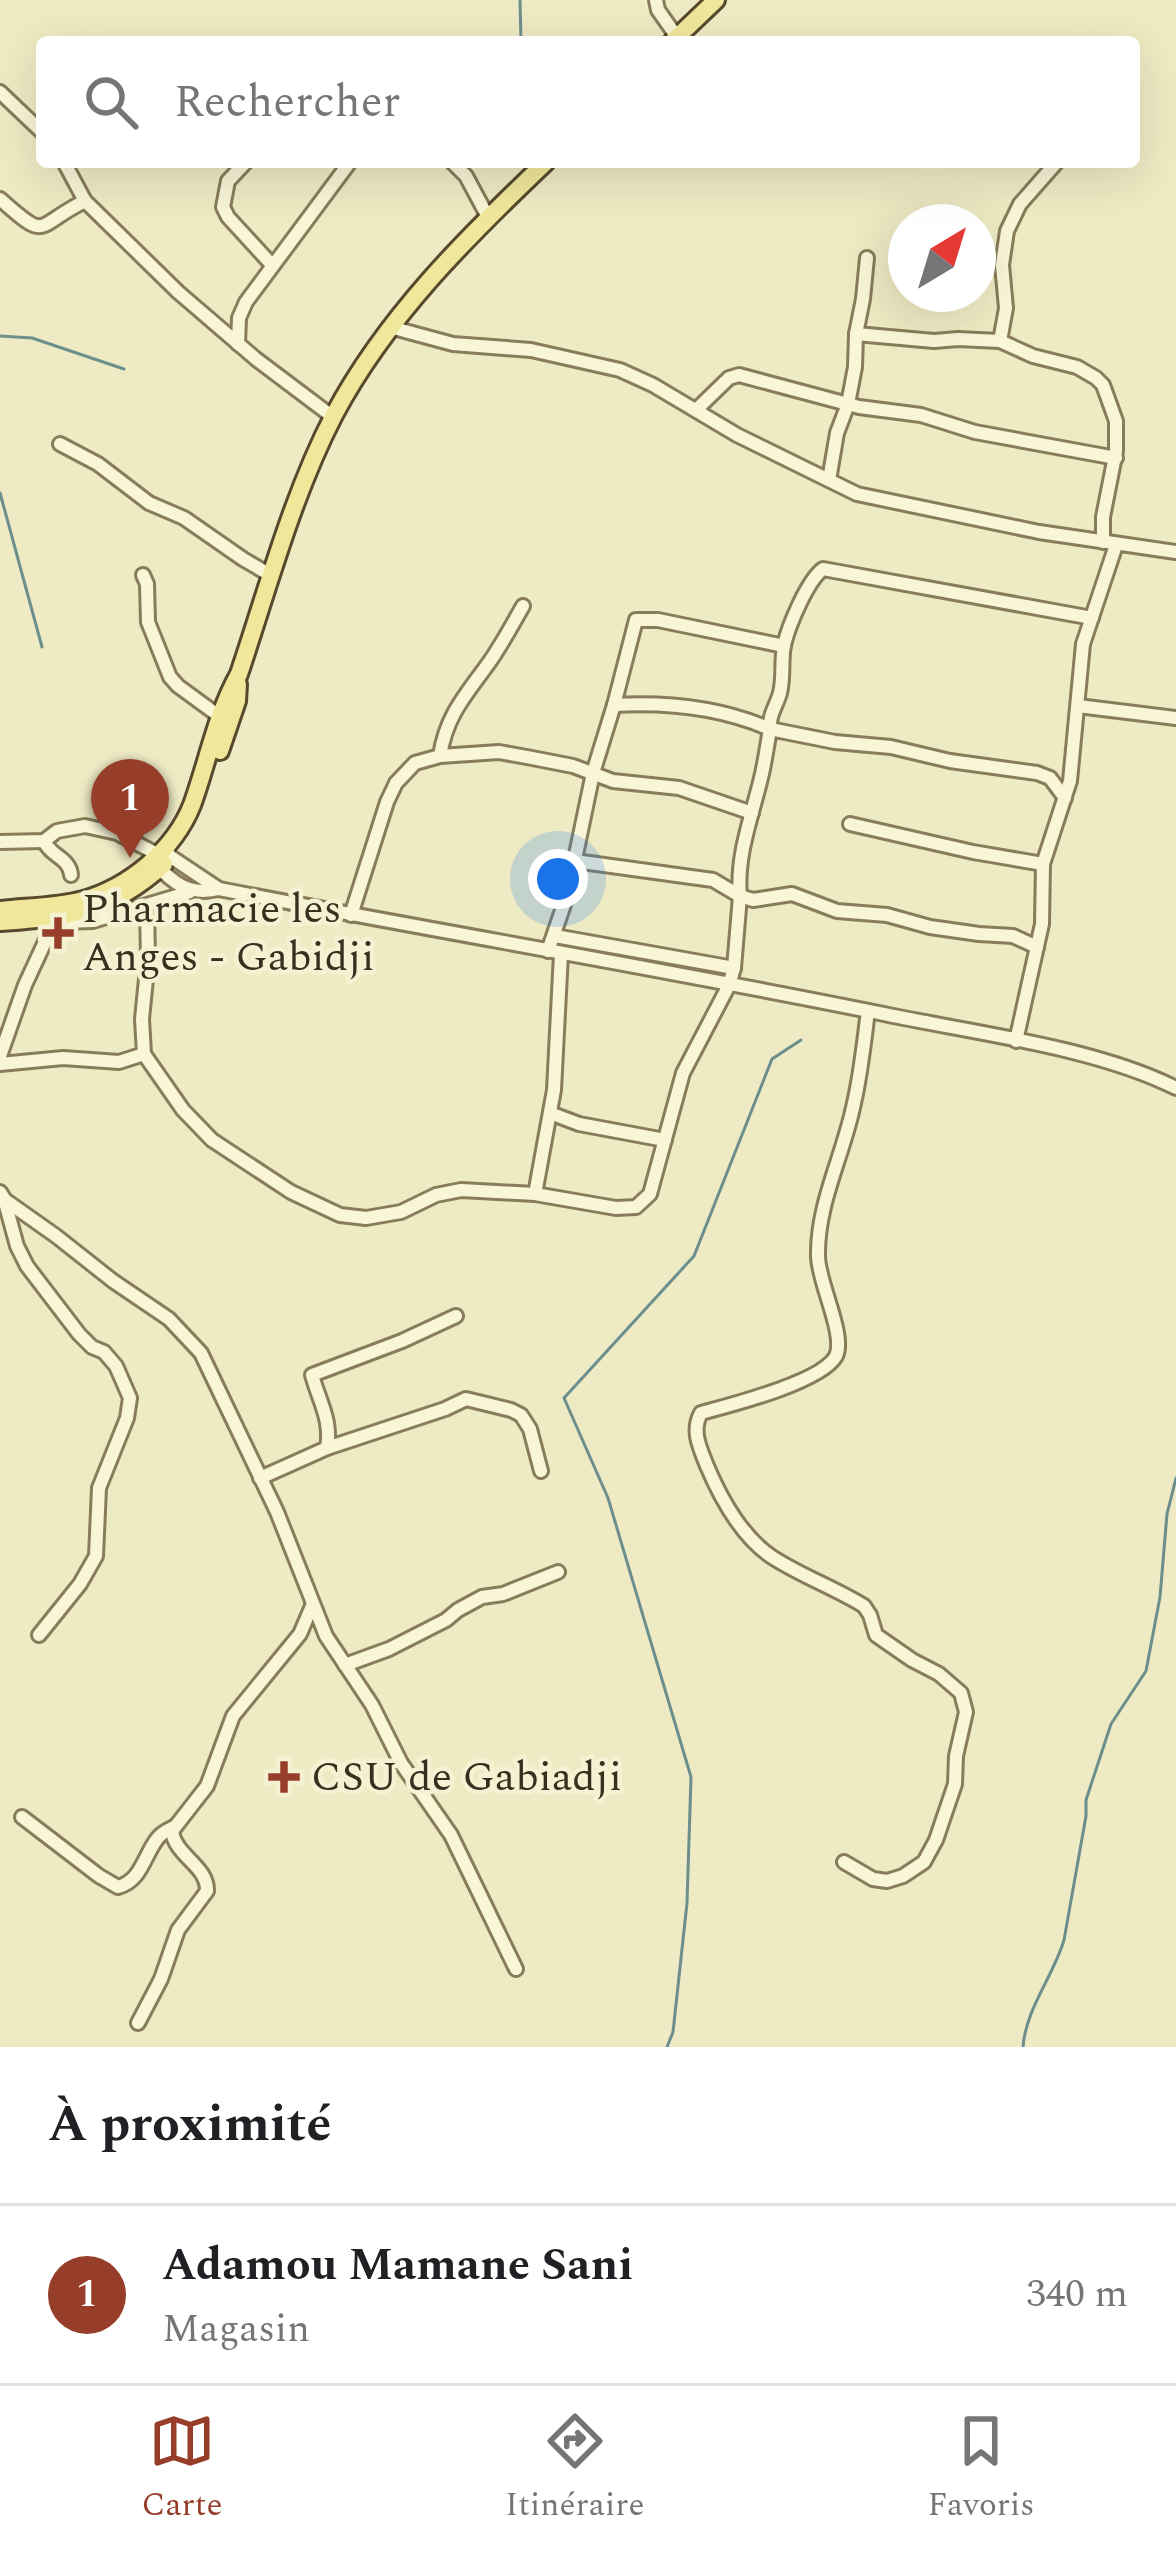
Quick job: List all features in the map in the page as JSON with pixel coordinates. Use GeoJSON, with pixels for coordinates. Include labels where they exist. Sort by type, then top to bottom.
{"type":"FeatureCollection","features":[{"type":"Feature","properties":{"kind":"main road"},"geometry":{"type":"LineString","coordinates":[[677,36],[716,0]]}},
{"type":"Feature","properties":{"kind":"main road"},"geometry":{"type":"LineString","coordinates":[[0,910],[66,917],[109,903],[144,882],[162,858],[190,808],[225,698],[239,674],[309,470],[333,417],[390,327],[470,235],[540,168]]}},
{"type":"Feature","properties":{"kind":"main road"},"geometry":{"type":"LineString","coordinates":[[162,858],[182,844],[201,811],[237,701],[239,674]]}},
{"type":"Feature","properties":{"kind":"main road"},"geometry":{"type":"LineString","coordinates":[[0,922],[52,915]]}},
{"type":"Feature","properties":{"kind":"street"},"geometry":{"type":"LineString","coordinates":[[654,3],[672,36]]}},
{"type":"Feature","properties":{"kind":"street"},"geometry":{"type":"LineString","coordinates":[[0,92],[36,126]]}},
{"type":"Feature","properties":{"kind":"street"},"geometry":{"type":"LineString","coordinates":[[67,168],[86,201],[178,292],[333,417]]}},
{"type":"Feature","properties":{"kind":"street"},"geometry":{"type":"LineString","coordinates":[[240,168],[228,181],[223,207],[272,265]]}},
{"type":"Feature","properties":{"kind":"street"},"geometry":{"type":"LineString","coordinates":[[238,344],[241,311],[345,168]]}},
{"type":"Feature","properties":{"kind":"street"},"geometry":{"type":"LineString","coordinates":[[458,168],[488,217]]}},
{"type":"Feature","properties":{"kind":"street"},"geometry":{"type":"LineString","coordinates":[[1000,341],[1006,308],[1002,265],[1007,231],[1020,204],[1052,168]]}},
{"type":"Feature","properties":{"kind":"street"},"geometry":{"type":"LineString","coordinates":[[0,199],[34,227],[46,226],[86,201]]}},
{"type":"Feature","properties":{"kind":"street"},"geometry":{"type":"LineString","coordinates":[[829,481],[857,356],[867,258]]}},
{"type":"Feature","properties":{"kind":"street"},"geometry":{"type":"LineString","coordinates":[[390,327],[453,344],[531,350],[609,366],[857,494],[1176,552]]}},
{"type":"Feature","properties":{"kind":"street"},"geometry":{"type":"LineString","coordinates":[[856,334],[1000,341],[1096,378],[1114,413],[1116,458],[1103,517],[1109,543],[1084,644],[1070,781],[1043,863],[1042,924],[1016,1041]]}},
{"type":"Feature","properties":{"kind":"street"},"geometry":{"type":"LineString","coordinates":[[696,410],[729,378],[739,375],[848,404],[1116,458]]}},
{"type":"Feature","properties":{"kind":"street"},"geometry":{"type":"LineString","coordinates":[[60,444],[272,575]]}},
{"type":"Feature","properties":{"kind":"street"},"geometry":{"type":"LineString","coordinates":[[147,907],[144,1054],[183,1110],[212,1140],[291,1192],[340,1215],[366,1218],[401,1212],[455,1190],[636,1207],[650,1194],[683,1073],[734,968],[739,883],[771,712],[782,683],[784,646],[817,573],[823,569],[1092,618]]}},
{"type":"Feature","properties":{"kind":"street"},"geometry":{"type":"LineString","coordinates":[[143,575],[148,622],[170,677],[219,716]]}},
{"type":"Feature","properties":{"kind":"street"},"geometry":{"type":"LineString","coordinates":[[440,756],[442,738],[458,702],[524,606]]}},
{"type":"Feature","properties":{"kind":"street"},"geometry":{"type":"LineString","coordinates":[[535,1194],[554,1090],[555,936],[593,772],[636,620],[658,620],[784,646]]}},
{"type":"Feature","properties":{"kind":"street"},"geometry":{"type":"LineString","coordinates":[[614,705],[700,708],[835,742],[1037,773],[1051,778],[1065,797]]}},
{"type":"Feature","properties":{"kind":"street"},"geometry":{"type":"LineString","coordinates":[[1078,706],[1176,718]]}},
{"type":"Feature","properties":{"kind":"street"},"geometry":{"type":"LineString","coordinates":[[351,915],[396,783],[416,763],[440,756],[499,752],[573,766],[613,781],[679,788],[752,813]]}},
{"type":"Feature","properties":{"kind":"street"},"geometry":{"type":"LineString","coordinates":[[850,824],[1043,863]]}},
{"type":"Feature","properties":{"kind":"street"},"geometry":{"type":"LineString","coordinates":[[0,842],[44,842],[57,831],[85,826],[117,833],[219,889],[1016,1041],[1073,1053],[1176,1088]]}},
{"type":"Feature","properties":{"kind":"street"},"geometry":{"type":"LineString","coordinates":[[44,842],[68,864],[71,875]]}},
{"type":"Feature","properties":{"kind":"street"},"geometry":{"type":"LineString","coordinates":[[162,858],[180,886],[203,892],[219,889]]}},
{"type":"Feature","properties":{"kind":"street"},"geometry":{"type":"LineString","coordinates":[[575,861],[713,880],[753,900],[792,894],[837,911],[1013,936],[1037,947]]}},
{"type":"Feature","properties":{"kind":"street"},"geometry":{"type":"LineString","coordinates":[[144,1054],[119,1062],[0,1060],[3,1033],[45,945],[52,915],[93,921],[191,891]]}},
{"type":"Feature","properties":{"kind":"street"},"geometry":{"type":"LineString","coordinates":[[555,936],[734,968]]}},
{"type":"Feature","properties":{"kind":"street"},"geometry":{"type":"LineString","coordinates":[[844,1862],[873,1879],[887,1881],[912,1872],[928,1856],[955,1784],[964,1699],[931,1668],[876,1635],[864,1606],[776,1560],[742,1529],[710,1473],[695,1425],[701,1413],[813,1377],[835,1357],[836,1336],[819,1272],[819,1239],[830,1182],[854,1105],[868,1011]]}},
{"type":"Feature","properties":{"kind":"street"},"geometry":{"type":"LineString","coordinates":[[550,1113],[579,1124],[665,1140]]}},
{"type":"Feature","properties":{"kind":"street"},"geometry":{"type":"LineString","coordinates":[[2,1197],[177,1325],[201,1353],[278,1512],[326,1636],[380,1719],[400,1763],[446,1827],[516,1970]]}},
{"type":"Feature","properties":{"kind":"street"},"geometry":{"type":"LineString","coordinates":[[2,1197],[27,1266],[79,1334],[116,1366],[130,1397],[127,1418],[100,1488],[96,1556],[39,1635]]}},
{"type":"Feature","properties":{"kind":"street"},"geometry":{"type":"LineString","coordinates":[[327,1448],[327,1410],[319,1401],[312,1375],[457,1316]]}},
{"type":"Feature","properties":{"kind":"street"},"geometry":{"type":"LineString","coordinates":[[260,1478],[327,1448],[466,1399],[521,1415],[530,1429],[541,1471]]}},
{"type":"Feature","properties":{"kind":"street"},"geometry":{"type":"LineString","coordinates":[[345,1665],[389,1649],[482,1598],[558,1571]]}},
{"type":"Feature","properties":{"kind":"street"},"geometry":{"type":"LineString","coordinates":[[22,1817],[118,1887],[129,1884],[157,1838],[174,1827],[207,1786],[233,1715],[299,1634],[313,1605]]}},
{"type":"Feature","properties":{"kind":"street"},"geometry":{"type":"LineString","coordinates":[[138,2023],[161,1979],[178,1930],[207,1891],[206,1878],[172,1838],[174,1827]]}},
{"type":"Feature","properties":{"kind":"waterway"},"geometry":{"type":"LineString","coordinates":[[520,0],[521,36]]}},
{"type":"Feature","properties":{"kind":"waterway"},"geometry":{"type":"LineString","coordinates":[[0,336],[32,338],[124,369]]}},
{"type":"Feature","properties":{"kind":"waterway"},"geometry":{"type":"LineString","coordinates":[[0,493],[42,647]]}},
{"type":"Feature","properties":{"kind":"waterway"},"geometry":{"type":"LineString","coordinates":[[667,2047],[673,2032],[687,1903],[691,1777],[608,1498],[564,1398],[694,1256],[772,1059],[801,1040]]}},
{"type":"Feature","properties":{"kind":"waterway"},"geometry":{"type":"LineString","coordinates":[[1023,2047],[1029,2019],[1064,1940],[1086,1800],[1111,1724],[1146,1671],[1176,1478]]}},
{"type":"Feature","properties":{"kind":"place","name":"Adamou Mamane Sani"},"geometry":{"type":"Point","coordinates":[130,858]}},
{"type":"Feature","properties":{"kind":"place","name":"Pharmacie les Anges - Gabidji"},"geometry":{"type":"Point","coordinates":[58,933]}},
{"type":"Feature","properties":{"kind":"place","name":"CSU de Gabiadji"},"geometry":{"type":"Point","coordinates":[284,1777]}}]}
